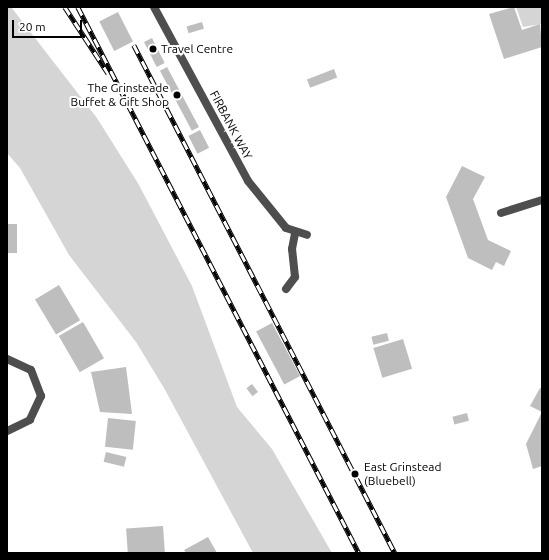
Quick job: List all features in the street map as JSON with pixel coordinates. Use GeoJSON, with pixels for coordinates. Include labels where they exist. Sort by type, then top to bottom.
{"type":"FeatureCollection","features":[{"type":"Feature","properties":{"kind":"street","name":"FIRBANK WAY"},"geometry":{"type":"LineString","coordinates":[[154,7],[248,181],[268,210],[295,233]]}},
{"type":"Feature","properties":{"kind":"street"},"geometry":{"type":"LineString","coordinates":[[501,213],[542,200]]}},
{"type":"Feature","properties":{"kind":"street"},"geometry":{"type":"LineString","coordinates":[[286,289],[295,276],[292,250],[295,233],[307,235]]}},
{"type":"Feature","properties":{"kind":"street"},"geometry":{"type":"LineString","coordinates":[[7,359],[31,370],[41,396],[30,420],[7,431]]}},
{"type":"Feature","properties":{"kind":"shaded area"},"geometry":{"type":"Polygon","coordinates":[[[7,7],[11,7],[97,118],[139,185],[192,286],[237,407],[272,449],[332,553],[253,553],[164,388],[136,342],[69,255],[20,168],[7,153],[7,7]]]}},
{"type":"Feature","properties":{"kind":"shaded area"},"geometry":{"type":"Polygon","coordinates":[[[516,7],[542,7],[542,24],[523,27],[516,7]]]}},
{"type":"Feature","properties":{"kind":"building"},"geometry":{"type":"Polygon","coordinates":[[[514,7],[522,30],[540,24],[542,47],[504,59],[489,14],[514,7]]]}},
{"type":"Feature","properties":{"kind":"building"},"geometry":{"type":"Polygon","coordinates":[[[118,12],[133,41],[114,51],[99,22],[118,12]]]}},
{"type":"Feature","properties":{"kind":"building"},"geometry":{"type":"Polygon","coordinates":[[[202,22],[204,29],[189,33],[187,26],[202,22]]]}},
{"type":"Feature","properties":{"kind":"building","name":"Travel Centre"},"geometry":{"type":"Polygon","coordinates":[[[152,38],[165,63],[157,67],[144,42],[152,38]]]}},
{"type":"Feature","properties":{"kind":"building","name":"The Grinsteade Buffet & Gift Shop"},"geometry":{"type":"Polygon","coordinates":[[[167,67],[199,127],[192,131],[160,71],[167,67]]]}},
{"type":"Feature","properties":{"kind":"building"},"geometry":{"type":"Polygon","coordinates":[[[334,69],[337,77],[310,88],[307,79],[334,69]]]}},
{"type":"Feature","properties":{"kind":"building"},"geometry":{"type":"Polygon","coordinates":[[[200,130],[209,148],[197,154],[188,136],[200,130]]]}},
{"type":"Feature","properties":{"kind":"building"},"geometry":{"type":"Polygon","coordinates":[[[462,166],[485,177],[473,199],[488,240],[511,251],[504,266],[496,262],[492,270],[468,258],[446,197],[462,166]]]}},
{"type":"Feature","properties":{"kind":"building"},"geometry":{"type":"Polygon","coordinates":[[[7,224],[17,224],[17,253],[7,253],[7,224]]]}},
{"type":"Feature","properties":{"kind":"building"},"geometry":{"type":"Polygon","coordinates":[[[59,285],[80,320],[56,335],[35,299],[59,285]]]}},
{"type":"Feature","properties":{"kind":"building"},"geometry":{"type":"Polygon","coordinates":[[[83,322],[104,358],[80,372],[59,336],[83,322]]]}},
{"type":"Feature","properties":{"kind":"building"},"geometry":{"type":"Polygon","coordinates":[[[272,323],[300,376],[284,384],[256,331],[272,323]]]}},
{"type":"Feature","properties":{"kind":"building"},"geometry":{"type":"Polygon","coordinates":[[[387,333],[389,341],[373,345],[371,337],[387,333]]]}},
{"type":"Feature","properties":{"kind":"building"},"geometry":{"type":"Polygon","coordinates":[[[403,339],[412,369],[382,378],[373,348],[403,339]]]}},
{"type":"Feature","properties":{"kind":"building"},"geometry":{"type":"Polygon","coordinates":[[[126,367],[132,414],[100,412],[91,372],[126,367]]]}},
{"type":"Feature","properties":{"kind":"building"},"geometry":{"type":"Polygon","coordinates":[[[252,384],[258,392],[252,396],[246,388],[252,384]]]}},
{"type":"Feature","properties":{"kind":"building"},"geometry":{"type":"Polygon","coordinates":[[[540,388],[542,389],[542,412],[530,406],[540,388]]]}},
{"type":"Feature","properties":{"kind":"building"},"geometry":{"type":"Polygon","coordinates":[[[542,412],[542,466],[533,469],[526,444],[542,412]]]}},
{"type":"Feature","properties":{"kind":"building"},"geometry":{"type":"Polygon","coordinates":[[[467,413],[469,421],[454,424],[452,417],[467,413]]]}},
{"type":"Feature","properties":{"kind":"building"},"geometry":{"type":"Polygon","coordinates":[[[108,418],[136,421],[133,450],[105,447],[108,418]]]}},
{"type":"Feature","properties":{"kind":"building"},"geometry":{"type":"Polygon","coordinates":[[[106,452],[126,457],[124,467],[104,462],[106,452]]]}},
{"type":"Feature","properties":{"kind":"building"},"geometry":{"type":"Polygon","coordinates":[[[163,526],[165,553],[128,553],[126,529],[163,526]]]}},
{"type":"Feature","properties":{"kind":"building"},"geometry":{"type":"Polygon","coordinates":[[[208,537],[217,553],[186,553],[184,550],[208,537]]]}},
{"type":"Feature","properties":{"kind":"railway"},"geometry":{"type":"LineString","coordinates":[[65,7],[108,73]]}},
{"type":"Feature","properties":{"kind":"railway"},"geometry":{"type":"LineString","coordinates":[[78,7],[359,553]]}},
{"type":"Feature","properties":{"kind":"railway"},"geometry":{"type":"LineString","coordinates":[[134,45],[395,553]]}},
{"type":"Feature","properties":{"kind":"place","name":"Travel Centre"},"geometry":{"type":"Point","coordinates":[153,49]}},
{"type":"Feature","properties":{"kind":"place","name":"The Grinsteade Buffet & Gift Shop"},"geometry":{"type":"Point","coordinates":[177,95]}},
{"type":"Feature","properties":{"kind":"place","name":"East Grinstead (Bluebell)"},"geometry":{"type":"Point","coordinates":[355,474]}}]}
